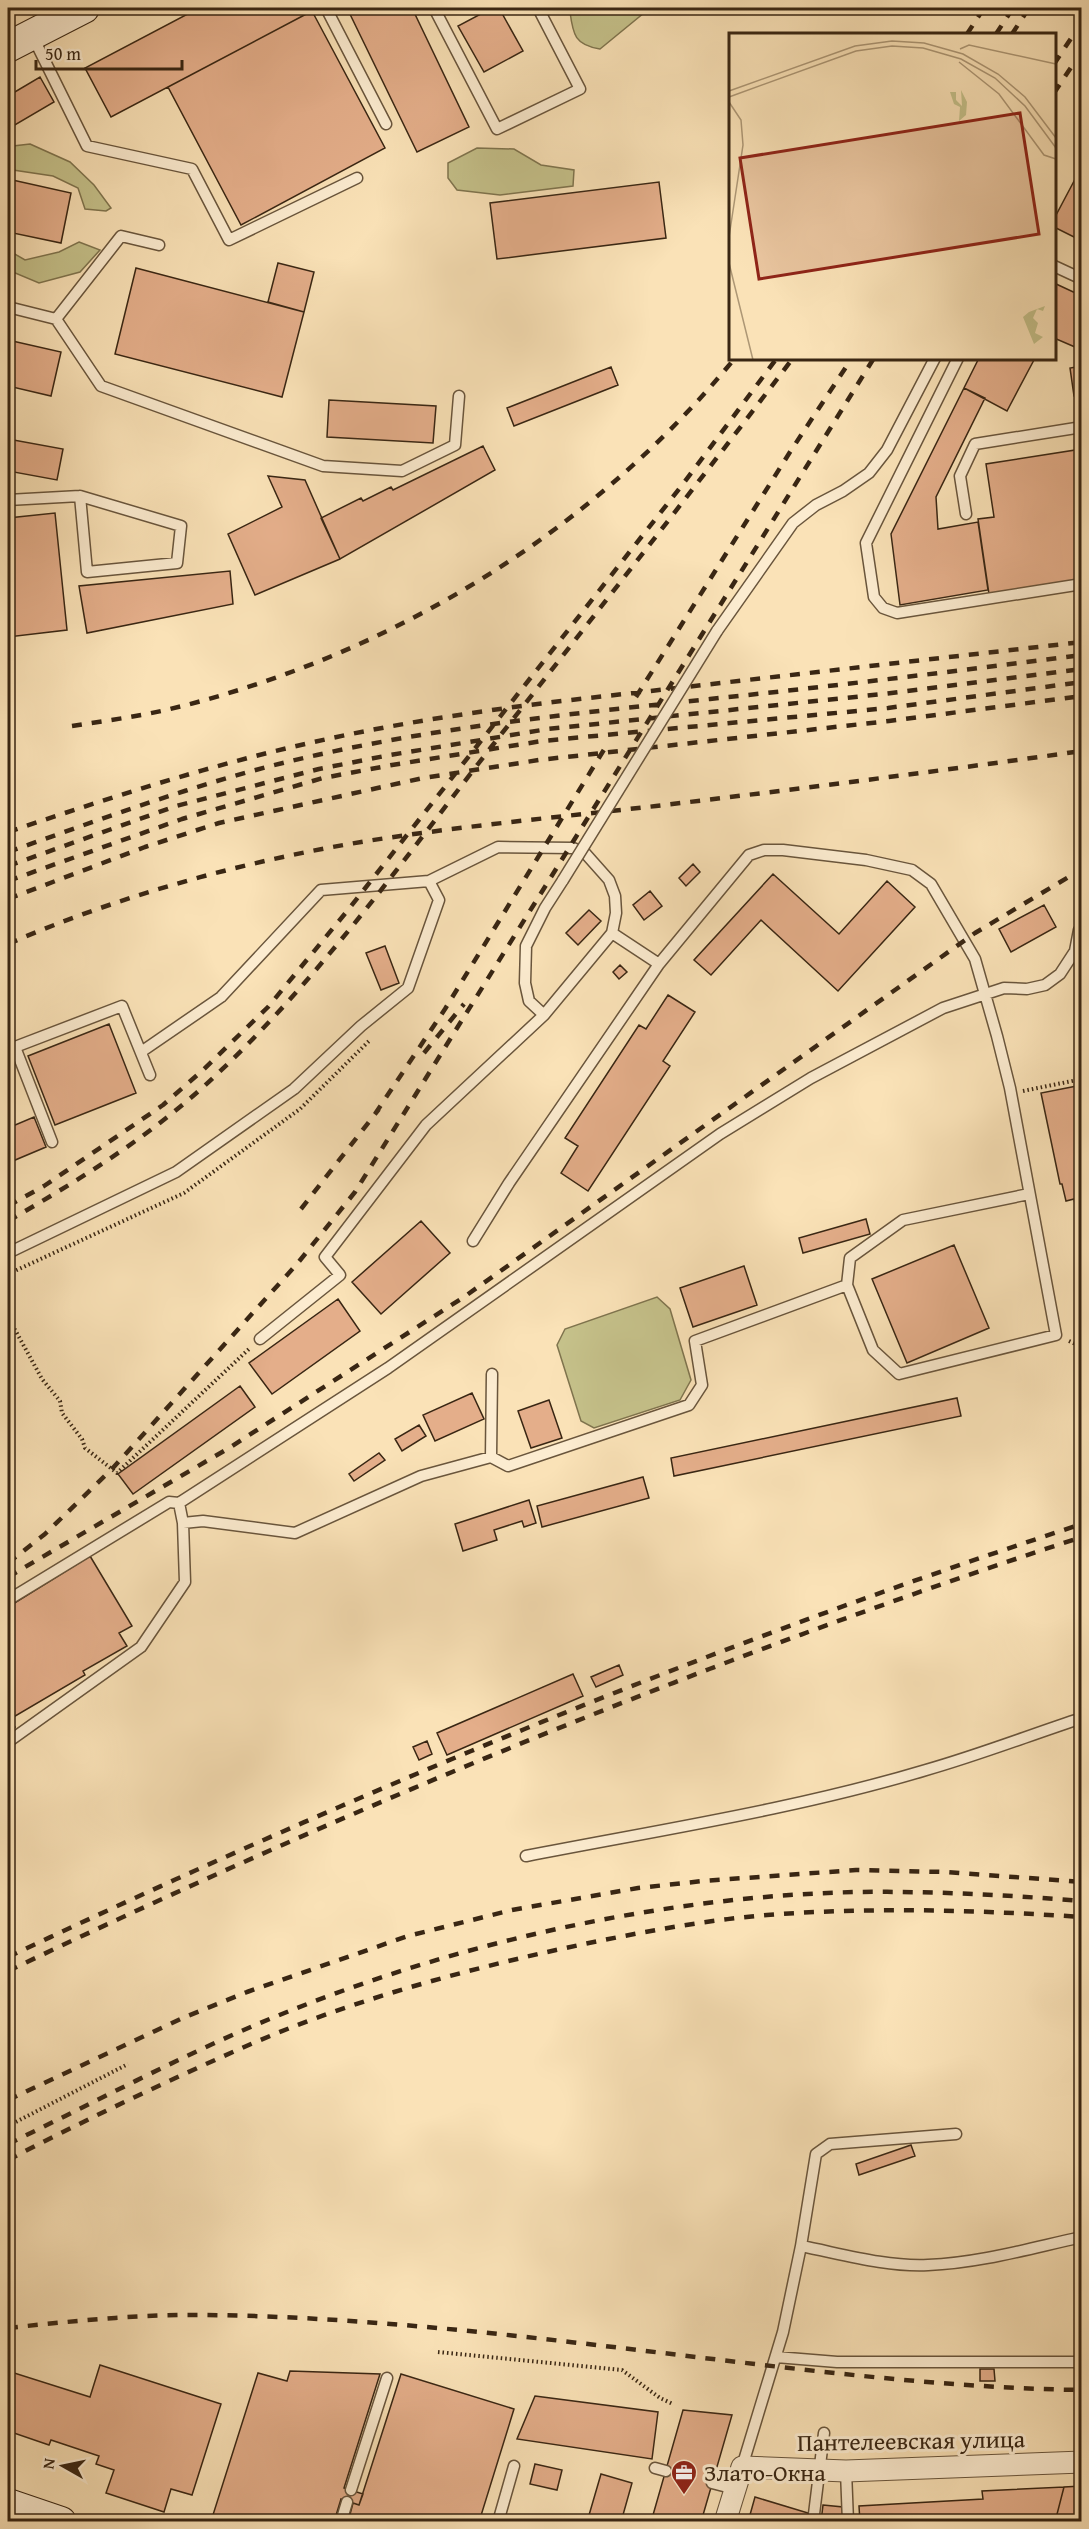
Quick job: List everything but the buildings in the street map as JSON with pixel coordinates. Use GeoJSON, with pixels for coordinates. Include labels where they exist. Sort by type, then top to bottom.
{"type":"FeatureCollection","features":[{"type":"Feature","properties":{"kind":"main road"},"geometry":{"type":"LineString","coordinates":[[15,39],[84,8]]}},
{"type":"Feature","properties":{"kind":"main road"},"geometry":{"type":"LineString","coordinates":[[8,2504],[61,2522]]}},
{"type":"Feature","properties":{"kind":"street","name":"Пантелеевская улица"},"geometry":{"type":"LineString","coordinates":[[742,2467],[846,2471],[1082,2462]]}},
{"type":"Feature","properties":{"kind":"street"},"geometry":{"type":"LineString","coordinates":[[725,2522],[742,2467]]}},
{"type":"Feature","properties":{"kind":"lane"},"geometry":{"type":"LineString","coordinates":[[326,8],[386,124]]}},
{"type":"Feature","properties":{"kind":"lane"},"geometry":{"type":"LineString","coordinates":[[434,8],[497,129],[580,89],[540,10],[552,8]]}},
{"type":"Feature","properties":{"kind":"lane"},"geometry":{"type":"LineString","coordinates":[[15,39],[87,146],[192,169],[230,240],[357,178]]}},
{"type":"Feature","properties":{"kind":"lane"},"geometry":{"type":"LineString","coordinates":[[56,319],[121,236],[159,245]]}},
{"type":"Feature","properties":{"kind":"lane"},"geometry":{"type":"LineString","coordinates":[[1056,267],[1082,279]]}},
{"type":"Feature","properties":{"kind":"lane"},"geometry":{"type":"LineString","coordinates":[[8,307],[56,319],[101,386],[323,466],[402,471],[455,445],[459,396]]}},
{"type":"Feature","properties":{"kind":"lane"},"geometry":{"type":"LineString","coordinates":[[544,1015],[529,1001],[525,983],[526,946],[545,908],[717,631],[793,523],[816,505],[843,491],[869,472],[887,450],[934,360]]}},
{"type":"Feature","properties":{"kind":"lane"},"geometry":{"type":"LineString","coordinates":[[957,360],[866,543],[874,597],[883,608],[897,613],[1082,584]]}},
{"type":"Feature","properties":{"kind":"lane"},"geometry":{"type":"LineString","coordinates":[[966,514],[960,476],[975,444],[1082,427]]}},
{"type":"Feature","properties":{"kind":"lane"},"geometry":{"type":"LineString","coordinates":[[8,500],[80,496],[181,526],[177,562],[87,572],[80,496]]}},
{"type":"Feature","properties":{"kind":"lane"},"geometry":{"type":"LineString","coordinates":[[141,1052],[221,998],[321,890],[429,881],[498,847],[573,848],[585,853],[609,880],[615,896],[616,913],[612,933],[544,1015],[426,1125],[326,1257],[340,1275],[260,1339]]}},
{"type":"Feature","properties":{"kind":"lane"},"geometry":{"type":"LineString","coordinates":[[473,1240],[509,1183],[659,964],[749,855],[764,849],[866,860],[912,870],[931,884],[966,939],[975,959],[1011,1093],[1056,1335],[899,1374],[873,1350],[847,1285],[850,1258],[903,1220],[1029,1194]]}},
{"type":"Feature","properties":{"kind":"lane"},"geometry":{"type":"LineString","coordinates":[[8,1253],[166,1178],[294,1089],[361,1026],[408,988],[439,900],[429,881]]}},
{"type":"Feature","properties":{"kind":"lane"},"geometry":{"type":"LineString","coordinates":[[8,1600],[169,1502],[179,1503],[388,1368],[720,1134],[811,1078],[943,1008],[1004,988],[1027,989],[1045,985],[1060,974],[1075,951],[1079,930],[1082,927]]}},
{"type":"Feature","properties":{"kind":"lane"},"geometry":{"type":"LineString","coordinates":[[612,933],[659,964]]}},
{"type":"Feature","properties":{"kind":"lane"},"geometry":{"type":"LineString","coordinates":[[52,1142],[15,1047],[122,1006],[150,1075]]}},
{"type":"Feature","properties":{"kind":"lane"},"geometry":{"type":"LineString","coordinates":[[183,1523],[203,1521],[295,1533],[421,1476],[491,1457],[508,1466],[689,1405],[702,1385],[695,1341],[847,1285]]}},
{"type":"Feature","properties":{"kind":"lane"},"geometry":{"type":"LineString","coordinates":[[491,1457],[492,1374]]}},
{"type":"Feature","properties":{"kind":"lane"},"geometry":{"type":"LineString","coordinates":[[8,1742],[141,1647],[185,1582],[183,1523],[179,1503]]}},
{"type":"Feature","properties":{"kind":"lane"},"geometry":{"type":"LineString","coordinates":[[526,1856],[772,1808],[857,1788],[926,1770],[1082,1718]]}},
{"type":"Feature","properties":{"kind":"lane"},"geometry":{"type":"LineString","coordinates":[[742,2467],[776,2358],[801,2246],[816,2154],[830,2144],[956,2134]]}},
{"type":"Feature","properties":{"kind":"lane"},"geometry":{"type":"LineString","coordinates":[[801,2246],[897,2264],[927,2265],[968,2261],[1082,2237]]}},
{"type":"Feature","properties":{"kind":"lane"},"geometry":{"type":"LineString","coordinates":[[776,2358],[837,2362],[1082,2362]]}},
{"type":"Feature","properties":{"kind":"lane"},"geometry":{"type":"LineString","coordinates":[[351,2490],[387,2378]]}},
{"type":"Feature","properties":{"kind":"lane"},"geometry":{"type":"LineString","coordinates":[[813,2522],[824,2433]]}},
{"type":"Feature","properties":{"kind":"lane"},"geometry":{"type":"LineString","coordinates":[[498,2522],[514,2466]]}},
{"type":"Feature","properties":{"kind":"lane"},"geometry":{"type":"LineString","coordinates":[[846,2471],[848,2522]]}},
{"type":"Feature","properties":{"kind":"lane"},"geometry":{"type":"LineString","coordinates":[[712,2483],[735,2489]]}},
{"type":"Feature","properties":{"kind":"lane"},"geometry":{"type":"LineString","coordinates":[[341,2522],[347,2502]]}},
{"type":"Feature","properties":{"kind":"path"},"geometry":{"type":"LineString","coordinates":[[1011,1093],[1082,1078]]}},
{"type":"Feature","properties":{"kind":"path"},"geometry":{"type":"LineString","coordinates":[[8,1274],[184,1193]]}},
{"type":"Feature","properties":{"kind":"path"},"geometry":{"type":"LineString","coordinates":[[8,1317],[42,1379],[60,1401],[62,1413],[82,1439],[85,1448],[117,1473],[260,1339]]}},
{"type":"Feature","properties":{"kind":"path"},"geometry":{"type":"LineString","coordinates":[[8,2126],[128,2064]]}},
{"type":"Feature","properties":{"kind":"path"},"geometry":{"type":"LineString","coordinates":[[438,2352],[622,2370],[660,2398],[673,2404]]}},
{"type":"Feature","properties":{"kind":"shaded area"},"geometry":{"type":"Polygon","coordinates":[[[576,8],[650,8],[600,49],[580,42],[574,33],[570,12],[576,8]]]}},
{"type":"Feature","properties":{"kind":"shaded area"},"geometry":{"type":"Polygon","coordinates":[[[30,144],[70,162],[94,185],[111,208],[106,211],[85,209],[78,188],[53,176],[13,170],[8,165],[8,155],[13,146],[30,144]]]}},
{"type":"Feature","properties":{"kind":"shaded area"},"geometry":{"type":"Polygon","coordinates":[[[477,148],[514,149],[541,165],[574,170],[573,186],[500,195],[457,190],[448,178],[448,163],[477,148]]]}},
{"type":"Feature","properties":{"kind":"shaded area"},"geometry":{"type":"Polygon","coordinates":[[[79,242],[100,250],[80,272],[39,283],[8,270],[8,250],[25,260],[59,252],[79,242]]]}},
{"type":"Feature","properties":{"kind":"shaded area"},"geometry":{"type":"Polygon","coordinates":[[[657,1297],[670,1309],[691,1380],[680,1400],[594,1428],[581,1421],[557,1345],[565,1329],[657,1297]]]}},
{"type":"Feature","properties":{"kind":"railway"},"geometry":{"type":"LineString","coordinates":[[968,33],[984,8]]}},
{"type":"Feature","properties":{"kind":"railway"},"geometry":{"type":"LineString","coordinates":[[997,33],[1013,8]]}},
{"type":"Feature","properties":{"kind":"railway"},"geometry":{"type":"LineString","coordinates":[[1013,33],[1029,8]]}},
{"type":"Feature","properties":{"kind":"railway"},"geometry":{"type":"LineString","coordinates":[[1056,61],[1082,22]]}},
{"type":"Feature","properties":{"kind":"railway"},"geometry":{"type":"LineString","coordinates":[[1056,90],[1082,51]]}},
{"type":"Feature","properties":{"kind":"railway"},"geometry":{"type":"LineString","coordinates":[[72,726],[166,710],[248,687],[327,658],[405,622],[479,580],[550,533],[616,480],[678,422],[733,360]]}},
{"type":"Feature","properties":{"kind":"railway"},"geometry":{"type":"LineString","coordinates":[[8,1206],[44,1186],[163,1105],[268,1007],[348,910],[683,484],[776,360]]}},
{"type":"Feature","properties":{"kind":"railway"},"geometry":{"type":"LineString","coordinates":[[8,1221],[89,1172],[167,1117],[215,1076],[290,999],[360,917],[791,360]]}},
{"type":"Feature","properties":{"kind":"railway"},"geometry":{"type":"LineString","coordinates":[[636,697],[851,360]]}},
{"type":"Feature","properties":{"kind":"railway"},"geometry":{"type":"LineString","coordinates":[[8,1563],[45,1534],[112,1469],[297,1264],[355,1192],[873,360]]}},
{"type":"Feature","properties":{"kind":"railway"},"geometry":{"type":"LineString","coordinates":[[8,832],[237,761],[403,724],[553,702],[1082,642]]}},
{"type":"Feature","properties":{"kind":"railway"},"geometry":{"type":"LineString","coordinates":[[8,852],[238,775],[317,755],[415,736],[513,721],[849,684],[1082,655]]}},
{"type":"Feature","properties":{"kind":"railway"},"geometry":{"type":"LineString","coordinates":[[8,866],[176,806],[319,769],[390,755],[548,729],[883,694],[1082,669]]}},
{"type":"Feature","properties":{"kind":"railway"},"geometry":{"type":"LineString","coordinates":[[8,881],[182,819],[323,778],[392,765],[542,741],[888,708],[1082,682]]}},
{"type":"Feature","properties":{"kind":"railway"},"geometry":{"type":"LineString","coordinates":[[8,899],[145,847],[219,823],[423,778],[539,760],[889,721],[1082,696]]}},
{"type":"Feature","properties":{"kind":"railway"},"geometry":{"type":"LineString","coordinates":[[375,1114],[445,1009],[605,748]]}},
{"type":"Feature","properties":{"kind":"railway"},"geometry":{"type":"LineString","coordinates":[[8,944],[139,895],[230,869],[321,849],[439,831],[762,793],[1082,751]]}},
{"type":"Feature","properties":{"kind":"railway"},"geometry":{"type":"LineString","coordinates":[[8,1577],[229,1448],[464,1297],[975,933],[1082,869]]}},
{"type":"Feature","properties":{"kind":"railway"},"geometry":{"type":"LineString","coordinates":[[424,1053],[464,1004]]}},
{"type":"Feature","properties":{"kind":"railway"},"geometry":{"type":"LineString","coordinates":[[301,1209],[379,1109]]}},
{"type":"Feature","properties":{"kind":"railway"},"geometry":{"type":"LineString","coordinates":[[8,1957],[271,1837],[538,1724],[808,1619],[1082,1524]]}},
{"type":"Feature","properties":{"kind":"railway"},"geometry":{"type":"LineString","coordinates":[[8,1971],[271,1850],[538,1737],[808,1632],[1082,1537]]}},
{"type":"Feature","properties":{"kind":"railway"},"geometry":{"type":"LineString","coordinates":[[8,2100],[185,2017],[247,1992],[408,1936],[512,1910],[638,1888],[856,1870],[946,1872],[1082,1882]]}},
{"type":"Feature","properties":{"kind":"railway"},"geometry":{"type":"LineString","coordinates":[[8,2144],[184,2057],[292,2010],[428,1963],[570,1926],[714,1902],[786,1895],[913,1892],[1082,1901]]}},
{"type":"Feature","properties":{"kind":"railway"},"geometry":{"type":"LineString","coordinates":[[8,2160],[159,2086],[288,2029],[401,1990],[479,1968],[556,1950],[687,1925],[767,1915],[924,1910],[1082,1917]]}},
{"type":"Feature","properties":{"kind":"railway"},"geometry":{"type":"LineString","coordinates":[[8,2328],[107,2318],[182,2315],[332,2320],[518,2336],[893,2379],[1082,2390]]}},
{"type":"Feature","properties":{"kind":"place","name":"Злато-Окна"},"geometry":{"type":"Point","coordinates":[684,2496]}}]}
